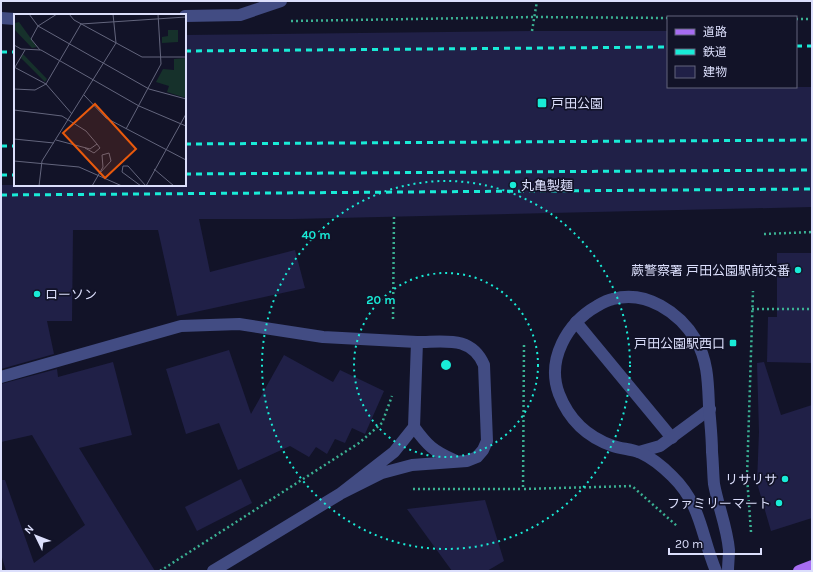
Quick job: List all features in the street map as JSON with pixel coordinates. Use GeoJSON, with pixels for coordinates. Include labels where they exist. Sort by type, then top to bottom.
{"type":"FeatureCollection","features":[{"type":"Feature","properties":{"kind":"main road"},"geometry":{"type":"LineString","coordinates":[[799,571],[812,566]]}},
{"type":"Feature","properties":{"kind":"street"},"geometry":{"type":"LineString","coordinates":[[186,16],[240,15],[281,1]]}},
{"type":"Feature","properties":{"kind":"street"},"geometry":{"type":"LineString","coordinates":[[1,18],[14,19]]}},
{"type":"Feature","properties":{"kind":"street"},"geometry":{"type":"LineString","coordinates":[[716,571],[710,557],[700,519],[688,494],[671,474],[639,452],[615,446],[593,437],[575,422],[565,407],[558,391],[556,381],[557,360],[563,340],[576,322],[592,309],[610,299],[631,297],[652,301],[660,305],[684,324],[696,340],[700,349],[707,371],[714,483],[729,550],[728,571]]}},
{"type":"Feature","properties":{"kind":"street"},"geometry":{"type":"LineString","coordinates":[[576,322],[672,438]]}},
{"type":"Feature","properties":{"kind":"street"},"geometry":{"type":"LineString","coordinates":[[1,377],[181,326],[239,324],[323,338],[461,343],[471,347],[479,355],[484,365],[487,441],[483,450],[477,457],[468,461],[412,465],[382,473],[340,494],[213,571]]}},
{"type":"Feature","properties":{"kind":"street"},"geometry":{"type":"LineString","coordinates":[[340,494],[394,452],[414,427],[417,342]]}},
{"type":"Feature","properties":{"kind":"street"},"geometry":{"type":"LineString","coordinates":[[639,452],[660,446],[710,409]]}},
{"type":"Feature","properties":{"kind":"street"},"geometry":{"type":"LineString","coordinates":[[414,427],[425,442],[437,453],[455,461]]}},
{"type":"Feature","properties":{"kind":"path"},"geometry":{"type":"LineString","coordinates":[[532,31],[537,1]]}},
{"type":"Feature","properties":{"kind":"path"},"geometry":{"type":"LineString","coordinates":[[284,21],[534,17],[667,18]]}},
{"type":"Feature","properties":{"kind":"path"},"geometry":{"type":"LineString","coordinates":[[797,18],[812,19]]}},
{"type":"Feature","properties":{"kind":"path"},"geometry":{"type":"LineString","coordinates":[[393,325],[394,217]]}},
{"type":"Feature","properties":{"kind":"path"},"geometry":{"type":"LineString","coordinates":[[764,234],[812,232]]}},
{"type":"Feature","properties":{"kind":"path"},"geometry":{"type":"LineString","coordinates":[[751,532],[747,477],[753,291]]}},
{"type":"Feature","properties":{"kind":"path"},"geometry":{"type":"LineString","coordinates":[[752,309],[812,309]]}},
{"type":"Feature","properties":{"kind":"path"},"geometry":{"type":"LineString","coordinates":[[523,489],[524,345]]}},
{"type":"Feature","properties":{"kind":"path"},"geometry":{"type":"LineString","coordinates":[[160,571],[359,443],[382,423],[392,395]]}},
{"type":"Feature","properties":{"kind":"path"},"geometry":{"type":"LineString","coordinates":[[409,489],[523,489],[632,486],[677,526],[679,533]]}},
{"type":"Feature","properties":{"kind":"building"},"geometry":{"type":"Polygon","coordinates":[[[667,31],[667,88],[812,87],[812,207],[293,219],[199,219],[210,272],[295,250],[305,288],[177,316],[158,230],[73,230],[72,321],[47,321],[54,354],[1,369],[1,185],[186,186],[186,35],[667,31]]]}},
{"type":"Feature","properties":{"kind":"building"},"geometry":{"type":"Polygon","coordinates":[[[777,253],[812,253],[812,363],[767,362],[768,317],[777,317],[777,253]]]}},
{"type":"Feature","properties":{"kind":"building"},"geometry":{"type":"Polygon","coordinates":[[[229,350],[251,414],[284,355],[333,382],[340,370],[384,391],[365,434],[352,428],[345,443],[335,439],[327,454],[316,447],[309,457],[290,446],[238,470],[219,423],[186,434],[166,369],[229,350]]]}},
{"type":"Feature","properties":{"kind":"building"},"geometry":{"type":"Polygon","coordinates":[[[113,362],[132,435],[79,448],[155,571],[6,571],[1,554],[1,480],[5,480],[34,563],[85,525],[32,435],[1,442],[1,384],[57,369],[58,377],[113,362]]]}},
{"type":"Feature","properties":{"kind":"building"},"geometry":{"type":"Polygon","coordinates":[[[764,362],[781,415],[812,405],[812,518],[771,531],[757,483],[759,432],[757,363],[764,362]]]}},
{"type":"Feature","properties":{"kind":"building"},"geometry":{"type":"Polygon","coordinates":[[[241,479],[252,503],[197,531],[185,507],[241,479]]]}},
{"type":"Feature","properties":{"kind":"building"},"geometry":{"type":"Polygon","coordinates":[[[485,500],[504,561],[487,571],[452,571],[407,509],[485,500]]]}},
{"type":"Feature","properties":{"kind":"railway"},"geometry":{"type":"LineString","coordinates":[[797,46],[812,46]]}},
{"type":"Feature","properties":{"kind":"railway"},"geometry":{"type":"LineString","coordinates":[[186,51],[667,47]]}},
{"type":"Feature","properties":{"kind":"railway"},"geometry":{"type":"LineString","coordinates":[[1,52],[14,52]]}},
{"type":"Feature","properties":{"kind":"railway"},"geometry":{"type":"LineString","coordinates":[[186,144],[812,140]]}},
{"type":"Feature","properties":{"kind":"railway"},"geometry":{"type":"LineString","coordinates":[[1,146],[14,146]]}},
{"type":"Feature","properties":{"kind":"railway"},"geometry":{"type":"LineString","coordinates":[[186,174],[812,170]]}},
{"type":"Feature","properties":{"kind":"railway"},"geometry":{"type":"LineString","coordinates":[[1,175],[14,175]]}},
{"type":"Feature","properties":{"kind":"railway"},"geometry":{"type":"LineString","coordinates":[[1,195],[812,189]]}},
{"type":"Feature","properties":{"kind":"place","name":"戸田公園"},"geometry":{"type":"Point","coordinates":[542,103]}},
{"type":"Feature","properties":{"kind":"place","name":"丸亀製麺"},"geometry":{"type":"Point","coordinates":[513,185]}},
{"type":"Feature","properties":{"kind":"place","name":"蕨警察署 戸田公園駅前交番"},"geometry":{"type":"Point","coordinates":[798,270]}},
{"type":"Feature","properties":{"kind":"place","name":"ローソン"},"geometry":{"type":"Point","coordinates":[37,294]}},
{"type":"Feature","properties":{"kind":"place","name":"戸田公園駅西口"},"geometry":{"type":"Point","coordinates":[733,343]}},
{"type":"Feature","properties":{"kind":"place","name":"リサリサ"},"geometry":{"type":"Point","coordinates":[785,479]}},
{"type":"Feature","properties":{"kind":"place","name":"ファミリーマート"},"geometry":{"type":"Point","coordinates":[779,503]}}]}
